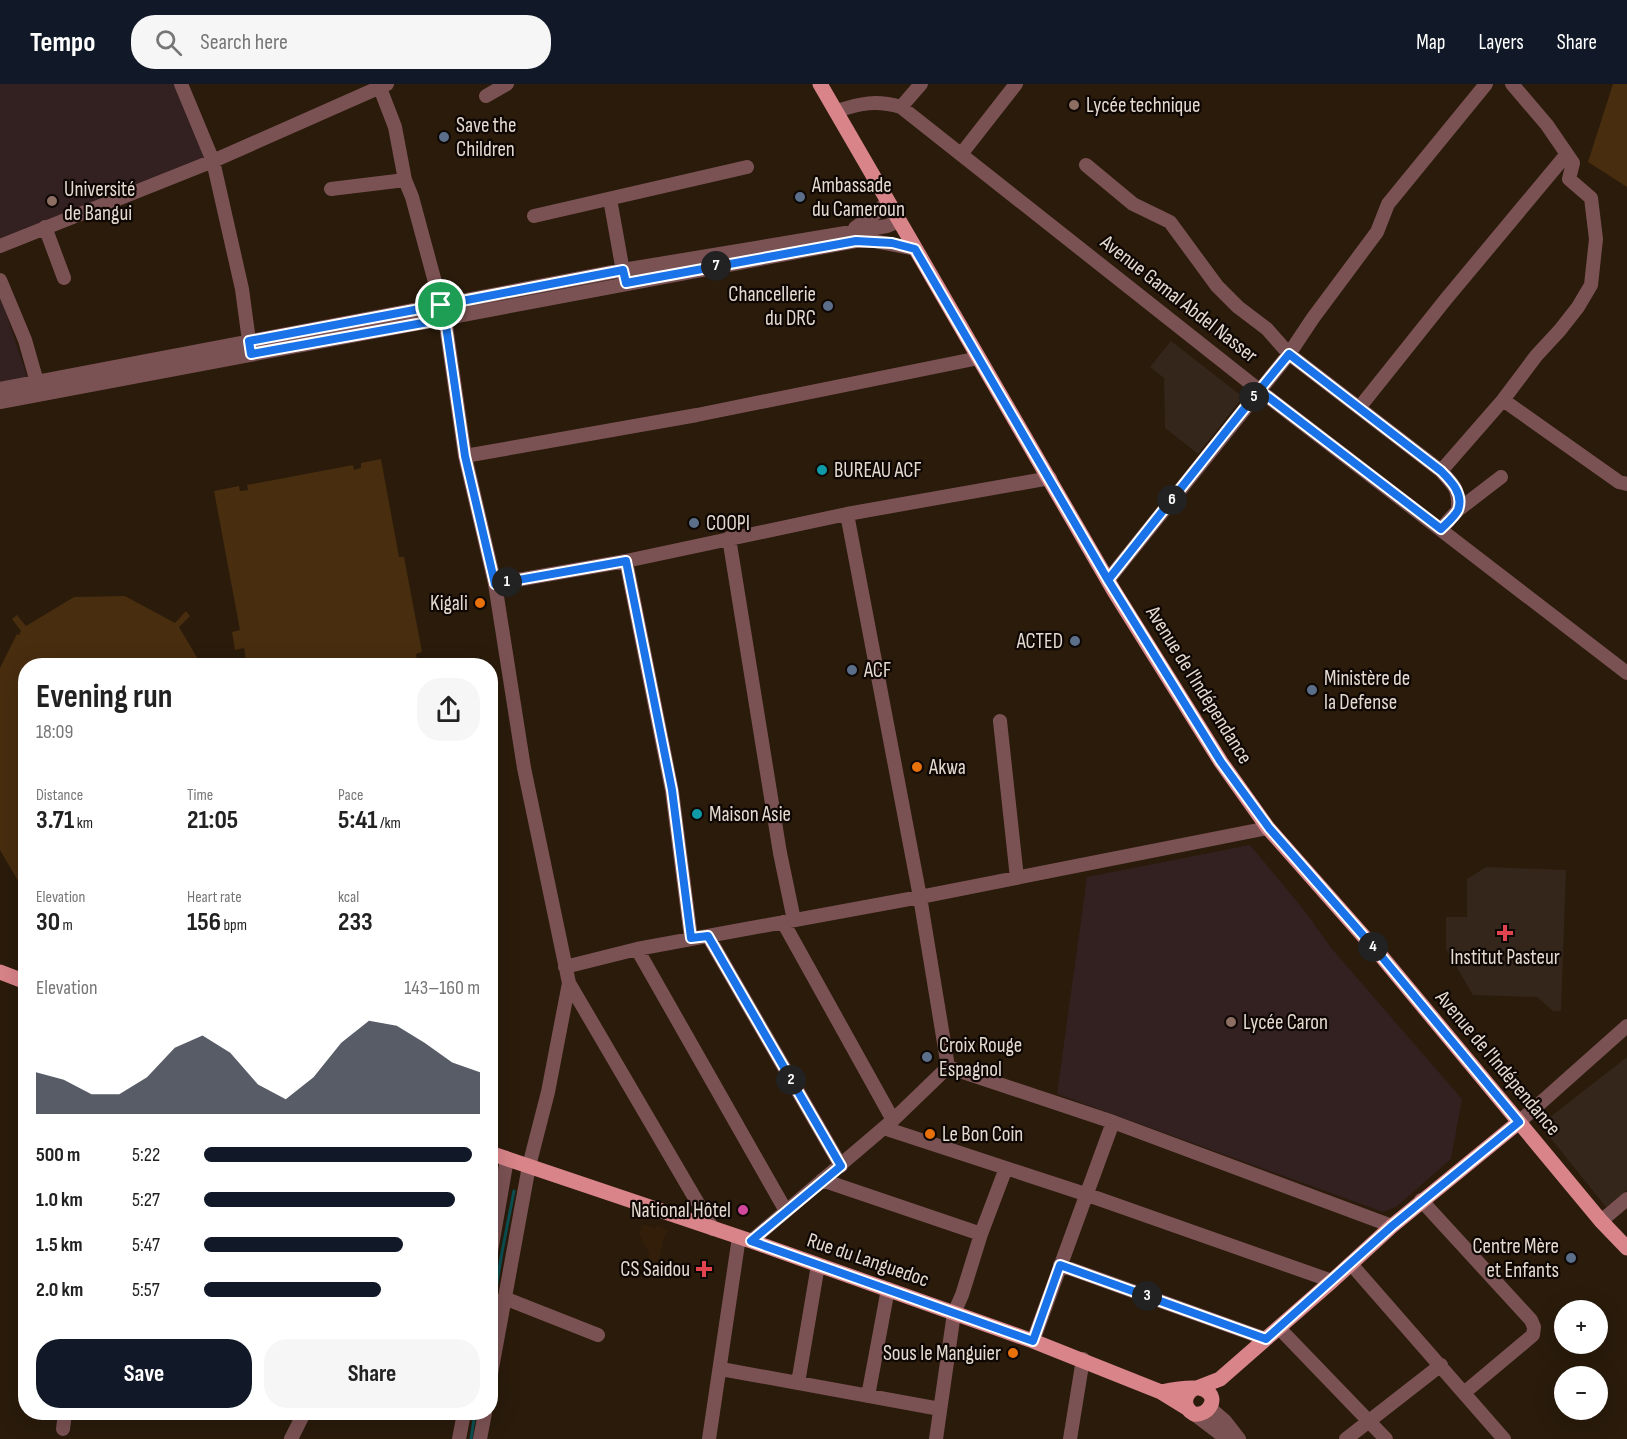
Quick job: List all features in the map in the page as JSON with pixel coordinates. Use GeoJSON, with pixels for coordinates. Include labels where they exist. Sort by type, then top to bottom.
{"type":"FeatureCollection","features":[{"type":"Feature","properties":{"kind":"main road","name":"Avenue de l'Indépendance"},"geometry":{"type":"LineString","coordinates":[[820,84],[1108,580],[1221,762],[1269,828],[1382,957],[1601,1221],[1627,1248]]}},
{"type":"Feature","properties":{"kind":"main road"},"geometry":{"type":"LineString","coordinates":[[0,972],[18,979]]}},
{"type":"Feature","properties":{"kind":"main road"},"geometry":{"type":"LineString","coordinates":[[1220,1379],[1211,1404],[1203,1414],[1191,1411],[1185,1400],[1187,1395],[1195,1389],[1220,1379],[1280,1328],[1421,1200],[1519,1122]]}},
{"type":"Feature","properties":{"kind":"main road","name":"Rue du Languedoc"},"geometry":{"type":"LineString","coordinates":[[498,1156],[745,1239],[1083,1359],[1161,1392],[1191,1411]]}},
{"type":"Feature","properties":{"kind":"main road"},"geometry":{"type":"LineString","coordinates":[[1161,1392],[1195,1389],[1209,1392],[1211,1404]]}},
{"type":"Feature","properties":{"kind":"street"},"geometry":{"type":"LineString","coordinates":[[181,84],[213,161],[242,289],[250,348]]}},
{"type":"Feature","properties":{"kind":"street"},"geometry":{"type":"LineString","coordinates":[[486,96],[507,84]]}},
{"type":"Feature","properties":{"kind":"street"},"geometry":{"type":"LineString","coordinates":[[901,107],[921,84]]}},
{"type":"Feature","properties":{"kind":"street"},"geometry":{"type":"LineString","coordinates":[[962,153],[1016,84]]}},
{"type":"Feature","properties":{"kind":"street"},"geometry":{"type":"LineString","coordinates":[[1108,580],[1289,354],[1377,232],[1388,204],[1486,84]]}},
{"type":"Feature","properties":{"kind":"street"},"geometry":{"type":"LineString","coordinates":[[1441,471],[1503,400],[1522,373],[1578,307],[1591,285],[1596,239],[1591,198],[1569,179],[1573,163],[1547,125],[1512,84]]}},
{"type":"Feature","properties":{"kind":"street"},"geometry":{"type":"LineString","coordinates":[[0,246],[213,161],[384,86],[405,180],[412,197],[445,319],[465,456],[495,584],[524,768],[569,983],[713,1228]]}},
{"type":"Feature","properties":{"kind":"street","name":"Avenue Gamal Abdel Nasser"},"geometry":{"type":"LineString","coordinates":[[837,111],[869,102],[883,102],[901,107],[1259,390],[1627,673]]}},
{"type":"Feature","properties":{"kind":"street"},"geometry":{"type":"LineString","coordinates":[[1359,408],[1566,155]]}},
{"type":"Feature","properties":{"kind":"street"},"geometry":{"type":"LineString","coordinates":[[1086,165],[1133,204],[1170,222],[1217,286],[1238,307],[1267,329],[1289,354],[1441,471],[1456,489],[1459,496],[1458,510]]}},
{"type":"Feature","properties":{"kind":"street"},"geometry":{"type":"LineString","coordinates":[[534,216],[747,167]]}},
{"type":"Feature","properties":{"kind":"street"},"geometry":{"type":"LineString","coordinates":[[331,189],[405,180]]}},
{"type":"Feature","properties":{"kind":"street"},"geometry":{"type":"LineString","coordinates":[[610,199],[624,276]]}},
{"type":"Feature","properties":{"kind":"street"},"geometry":{"type":"LineString","coordinates":[[850,231],[873,216],[887,201]]}},
{"type":"Feature","properties":{"kind":"street"},"geometry":{"type":"LineString","coordinates":[[250,348],[445,319],[624,276],[878,227],[898,221]]}},
{"type":"Feature","properties":{"kind":"street"},"geometry":{"type":"LineString","coordinates":[[45,227],[64,278]]}},
{"type":"Feature","properties":{"kind":"street"},"geometry":{"type":"LineString","coordinates":[[0,402],[39,388],[250,348],[441,305],[856,241],[883,242],[915,249]]}},
{"type":"Feature","properties":{"kind":"street"},"geometry":{"type":"LineString","coordinates":[[0,280],[25,340],[39,388]]}},
{"type":"Feature","properties":{"kind":"street"},"geometry":{"type":"LineString","coordinates":[[465,456],[697,415],[979,358]]}},
{"type":"Feature","properties":{"kind":"street"},"geometry":{"type":"LineString","coordinates":[[0,389],[39,388]]}},
{"type":"Feature","properties":{"kind":"street"},"geometry":{"type":"LineString","coordinates":[[1503,400],[1619,482],[1627,483]]}},
{"type":"Feature","properties":{"kind":"street"},"geometry":{"type":"LineString","coordinates":[[1441,529],[1458,510],[1501,477]]}},
{"type":"Feature","properties":{"kind":"street"},"geometry":{"type":"LineString","coordinates":[[495,584],[626,561],[846,514],[1050,478]]}},
{"type":"Feature","properties":{"kind":"street"},"geometry":{"type":"LineString","coordinates":[[846,514],[920,897],[948,1067]]}},
{"type":"Feature","properties":{"kind":"street"},"geometry":{"type":"LineString","coordinates":[[729,538],[789,921],[888,1124],[1006,1168],[1332,1281]]}},
{"type":"Feature","properties":{"kind":"street"},"geometry":{"type":"LineString","coordinates":[[626,561],[672,790],[691,938]]}},
{"type":"Feature","properties":{"kind":"street"},"geometry":{"type":"LineString","coordinates":[[1000,721],[1017,878]]}},
{"type":"Feature","properties":{"kind":"street"},"geometry":{"type":"LineString","coordinates":[[565,967],[691,938],[920,897],[1269,828]]}},
{"type":"Feature","properties":{"kind":"street"},"geometry":{"type":"LineString","coordinates":[[708,936],[841,1166]]}},
{"type":"Feature","properties":{"kind":"street"},"geometry":{"type":"LineString","coordinates":[[637,949],[786,1211]]}},
{"type":"Feature","properties":{"kind":"street"},"geometry":{"type":"LineString","coordinates":[[498,1333],[529,1166],[548,1092],[569,983]]}},
{"type":"Feature","properties":{"kind":"street"},"geometry":{"type":"LineString","coordinates":[[1519,1122],[1627,1026]]}},
{"type":"Feature","properties":{"kind":"street"},"geometry":{"type":"LineString","coordinates":[[948,1067],[1113,1122],[1392,1226]]}},
{"type":"Feature","properties":{"kind":"street"},"geometry":{"type":"LineString","coordinates":[[709,1439],[745,1239],[786,1211],[841,1166],[948,1067]]}},
{"type":"Feature","properties":{"kind":"street"},"geometry":{"type":"LineString","coordinates":[[1033,1341],[1113,1122]]}},
{"type":"Feature","properties":{"kind":"street"},"geometry":{"type":"LineString","coordinates":[[498,1211],[507,1159]]}},
{"type":"Feature","properties":{"kind":"street"},"geometry":{"type":"LineString","coordinates":[[936,1439],[954,1313],[963,1295],[981,1234],[1006,1168]]}},
{"type":"Feature","properties":{"kind":"street"},"geometry":{"type":"LineString","coordinates":[[822,1180],[981,1234]]}},
{"type":"Feature","properties":{"kind":"street"},"geometry":{"type":"LineString","coordinates":[[1601,1221],[1627,1199]]}},
{"type":"Feature","properties":{"kind":"street"},"geometry":{"type":"LineString","coordinates":[[1421,1200],[1531,1320],[1534,1327],[1533,1335],[1465,1392]]}},
{"type":"Feature","properties":{"kind":"street"},"geometry":{"type":"LineString","coordinates":[[1351,1264],[1504,1439]]}},
{"type":"Feature","properties":{"kind":"street"},"geometry":{"type":"LineString","coordinates":[[798,1383],[818,1265]]}},
{"type":"Feature","properties":{"kind":"street"},"geometry":{"type":"LineString","coordinates":[[1060,1265],[1266,1339]]}},
{"type":"Feature","properties":{"kind":"street"},"geometry":{"type":"LineString","coordinates":[[868,1396],[888,1289]]}},
{"type":"Feature","properties":{"kind":"street"},"geometry":{"type":"LineString","coordinates":[[504,1298],[598,1335]]}},
{"type":"Feature","properties":{"kind":"street"},"geometry":{"type":"LineString","coordinates":[[1280,1328],[1386,1439]]}},
{"type":"Feature","properties":{"kind":"street"},"geometry":{"type":"LineString","coordinates":[[1070,1439],[1083,1359]]}},
{"type":"Feature","properties":{"kind":"street"},"geometry":{"type":"LineString","coordinates":[[1346,1439],[1441,1365]]}},
{"type":"Feature","properties":{"kind":"street"},"geometry":{"type":"LineString","coordinates":[[721,1369],[940,1409]]}},
{"type":"Feature","properties":{"kind":"street"},"geometry":{"type":"LineString","coordinates":[[1211,1404],[1239,1439]]}},
{"type":"Feature","properties":{"kind":"street"},"geometry":{"type":"LineString","coordinates":[[1191,1411],[1223,1438]]}},
{"type":"Feature","properties":{"kind":"street"},"geometry":{"type":"LineString","coordinates":[[63,1429],[64,1420]]}},
{"type":"Feature","properties":{"kind":"street"},"geometry":{"type":"LineString","coordinates":[[291,1439],[300,1420]]}},
{"type":"Feature","properties":{"kind":"street"},"geometry":{"type":"LineString","coordinates":[[459,1439],[463,1420]]}},
{"type":"Feature","properties":{"kind":"street"},"geometry":{"type":"LineString","coordinates":[[480,1439],[484,1420]]}},
{"type":"Feature","properties":{"kind":"shaded area","name":"Université de Bangui"},"geometry":{"type":"Polygon","coordinates":[[[0,84],[174,84],[207,161],[0,242],[0,84]]]}},
{"type":"Feature","properties":{"kind":"shaded area"},"geometry":{"type":"Polygon","coordinates":[[[1613,84],[1627,84],[1627,187],[1588,162],[1613,84]]]}},
{"type":"Feature","properties":{"kind":"shaded area"},"geometry":{"type":"Polygon","coordinates":[[[0,295],[29,382],[0,387],[0,295]]]}},
{"type":"Feature","properties":{"kind":"shaded area"},"geometry":{"type":"Polygon","coordinates":[[[1171,341],[1243,397],[1198,454],[1165,428],[1164,378],[1150,367],[1171,341]]]}},
{"type":"Feature","properties":{"kind":"shaded area"},"geometry":{"type":"Polygon","coordinates":[[[381,459],[399,557],[404,557],[422,652],[416,654],[417,658],[246,658],[244,648],[235,650],[232,632],[240,630],[214,491],[239,486],[240,491],[248,490],[247,485],[353,465],[354,470],[361,468],[361,463],[381,459]]]}},
{"type":"Feature","properties":{"kind":"shaded area"},"geometry":{"type":"Polygon","coordinates":[[[125,596],[175,623],[186,611],[190,616],[179,627],[197,658],[18,658],[18,881],[0,850],[0,668],[17,634],[19,635],[21,631],[12,619],[17,615],[26,626],[74,597],[125,596]]]}},
{"type":"Feature","properties":{"kind":"shaded area","name":"Lycée Caron"},"geometry":{"type":"Polygon","coordinates":[[[1250,845],[1304,910],[1332,949],[1462,1099],[1451,1159],[1396,1207],[1383,1212],[1057,1094],[1087,877],[1250,845]]]}},
{"type":"Feature","properties":{"kind":"shaded area","name":"Institut Pasteur"},"geometry":{"type":"Polygon","coordinates":[[[1486,867],[1566,870],[1561,1011],[1553,1011],[1537,997],[1473,995],[1446,949],[1446,917],[1467,917],[1467,879],[1486,867]]]}},
{"type":"Feature","properties":{"kind":"shaded area"},"geometry":{"type":"Polygon","coordinates":[[[1627,1057],[1627,1190],[1606,1207],[1540,1125],[1627,1057]]]}},
{"type":"Feature","properties":{"kind":"shaded area"},"geometry":{"type":"Polygon","coordinates":[[[643,1224],[655,1228],[658,1225],[668,1231],[654,1269],[649,1267],[649,1253],[639,1234],[643,1224]]]}},
{"type":"Feature","properties":{"kind":"waterway"},"geometry":{"type":"LineString","coordinates":[[498,1276],[514,1191]]}},
{"type":"Feature","properties":{"kind":"waterway"},"geometry":{"type":"LineString","coordinates":[[471,1439],[474,1420]]}},
{"type":"Feature","properties":{"kind":"place","name":"Lycée technique"},"geometry":{"type":"Point","coordinates":[1074,105]}},
{"type":"Feature","properties":{"kind":"place","name":"Save the Children"},"geometry":{"type":"Point","coordinates":[444,137]}},
{"type":"Feature","properties":{"kind":"place","name":"Ambassade du Cameroun"},"geometry":{"type":"Point","coordinates":[800,197]}},
{"type":"Feature","properties":{"kind":"place","name":"Université de Bangui"},"geometry":{"type":"Point","coordinates":[52,201]}},
{"type":"Feature","properties":{"kind":"place","name":"Chancellerie du DRC"},"geometry":{"type":"Point","coordinates":[828,306]}},
{"type":"Feature","properties":{"kind":"place","name":"BUREAU ACF"},"geometry":{"type":"Point","coordinates":[822,470]}},
{"type":"Feature","properties":{"kind":"place","name":"COOPI"},"geometry":{"type":"Point","coordinates":[694,523]}},
{"type":"Feature","properties":{"kind":"place","name":"Kigali"},"geometry":{"type":"Point","coordinates":[480,603]}},
{"type":"Feature","properties":{"kind":"place","name":"ACTED"},"geometry":{"type":"Point","coordinates":[1075,641]}},
{"type":"Feature","properties":{"kind":"place","name":"ACF"},"geometry":{"type":"Point","coordinates":[852,670]}},
{"type":"Feature","properties":{"kind":"place","name":"Ministère de la Defense"},"geometry":{"type":"Point","coordinates":[1312,690]}},
{"type":"Feature","properties":{"kind":"place","name":"Akwa"},"geometry":{"type":"Point","coordinates":[917,767]}},
{"type":"Feature","properties":{"kind":"place","name":"Maison Asie"},"geometry":{"type":"Point","coordinates":[697,814]}},
{"type":"Feature","properties":{"kind":"place","name":"Institut Pasteur"},"geometry":{"type":"Point","coordinates":[1505,933]}},
{"type":"Feature","properties":{"kind":"place","name":"Lycée Caron"},"geometry":{"type":"Point","coordinates":[1231,1022]}},
{"type":"Feature","properties":{"kind":"place","name":"Croix Rouge Espagnol"},"geometry":{"type":"Point","coordinates":[927,1057]}},
{"type":"Feature","properties":{"kind":"place","name":"Le Bon Coin"},"geometry":{"type":"Point","coordinates":[930,1134]}},
{"type":"Feature","properties":{"kind":"place","name":"National Hôtel"},"geometry":{"type":"Point","coordinates":[743,1210]}},
{"type":"Feature","properties":{"kind":"place","name":"Centre Mère et Enfants"},"geometry":{"type":"Point","coordinates":[1571,1258]}},
{"type":"Feature","properties":{"kind":"place","name":"CS Saidou"},"geometry":{"type":"Point","coordinates":[704,1269]}},
{"type":"Feature","properties":{"kind":"place","name":"Sous le Manguier"},"geometry":{"type":"Point","coordinates":[1013,1353]}},
{"type":"Feature","properties":{"kind":"route"},"geometry":{"type":"LineString","coordinates":[[441,305],[249,341],[251,354],[445,319],[465,456],[495,584],[626,561],[672,790],[691,938],[708,936],[841,1166],[751,1241],[1033,1341],[1060,1265],[1266,1339],[1421,1200],[1519,1122],[1382,957],[1269,828],[1221,762],[1108,580],[1209,453],[1259,390],[1289,354],[1441,471],[1454,484],[1459,496],[1458,510],[1441,529],[1259,390],[1108,580],[915,249],[892,243],[856,241],[626,283],[623,270],[441,305]]}}]}
